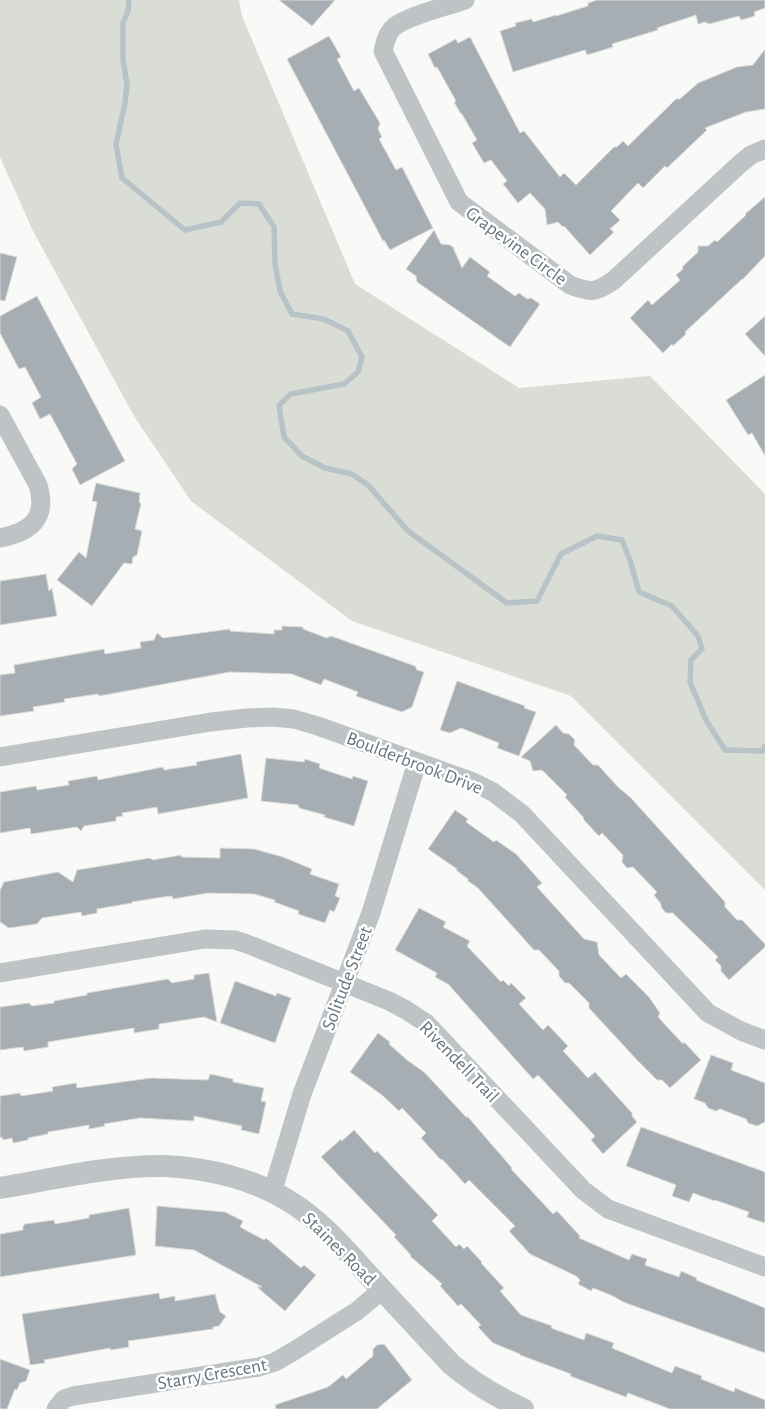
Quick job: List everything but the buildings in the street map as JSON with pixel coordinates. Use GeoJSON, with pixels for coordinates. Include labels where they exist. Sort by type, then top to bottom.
{"type":"FeatureCollection","features":[{"type":"Feature","properties":{"kind":"street","name":"Grapevine Circle"},"geometry":{"type":"LineString","coordinates":[[465,0],[404,21],[392,28],[386,38],[383,51],[459,202],[570,285],[590,291],[602,289],[741,163],[751,155],[765,149]]}},
{"type":"Feature","properties":{"kind":"street"},"geometry":{"type":"LineString","coordinates":[[0,415],[38,485],[41,495],[40,513],[28,529],[0,538]]}},
{"type":"Feature","properties":{"kind":"street","name":"Boulderbrook Drive"},"geometry":{"type":"LineString","coordinates":[[0,757],[211,722],[274,716],[294,719],[318,726],[473,782],[493,792],[522,814],[708,1013],[741,1032],[765,1040]]}},
{"type":"Feature","properties":{"kind":"street","name":"Solitude Street"},"geometry":{"type":"LineString","coordinates":[[272,1192],[302,1094],[371,913],[417,762]]}},
{"type":"Feature","properties":{"kind":"street","name":"Rivendell Trail"},"geometry":{"type":"LineString","coordinates":[[0,973],[185,942],[220,939],[235,940],[247,944],[389,1001],[426,1023],[583,1190],[608,1209],[765,1267]]}},
{"type":"Feature","properties":{"kind":"street","name":"Staines Road"},"geometry":{"type":"LineString","coordinates":[[0,1188],[110,1170],[166,1166],[196,1169],[253,1183],[290,1202],[308,1214],[336,1240],[451,1364],[466,1377],[523,1409]]}},
{"type":"Feature","properties":{"kind":"street","name":"Starry Crescent"},"geometry":{"type":"LineString","coordinates":[[56,1409],[64,1399],[73,1396],[259,1367],[275,1362],[357,1311],[382,1290]]}},
{"type":"Feature","properties":{"kind":"shaded area"},"geometry":{"type":"Polygon","coordinates":[[[0,0],[239,0],[242,16],[355,284],[519,388],[650,376],[765,494],[765,890],[571,696],[352,621],[191,501],[134,416],[33,231],[0,157],[0,0]]]}},
{"type":"Feature","properties":{"kind":"waterway"},"geometry":{"type":"LineString","coordinates":[[129,0],[128,11],[123,23],[123,59],[127,85],[116,144],[122,178],[185,230],[221,222],[240,203],[259,204],[274,227],[275,264],[280,291],[292,314],[324,319],[348,331],[362,357],[358,372],[344,384],[291,394],[279,405],[284,437],[302,456],[325,468],[352,474],[368,485],[408,531],[507,603],[537,601],[561,554],[597,536],[622,540],[639,592],[672,606],[698,636],[702,649],[691,660],[690,682],[706,720],[725,750],[763,751],[765,746]]}}]}
